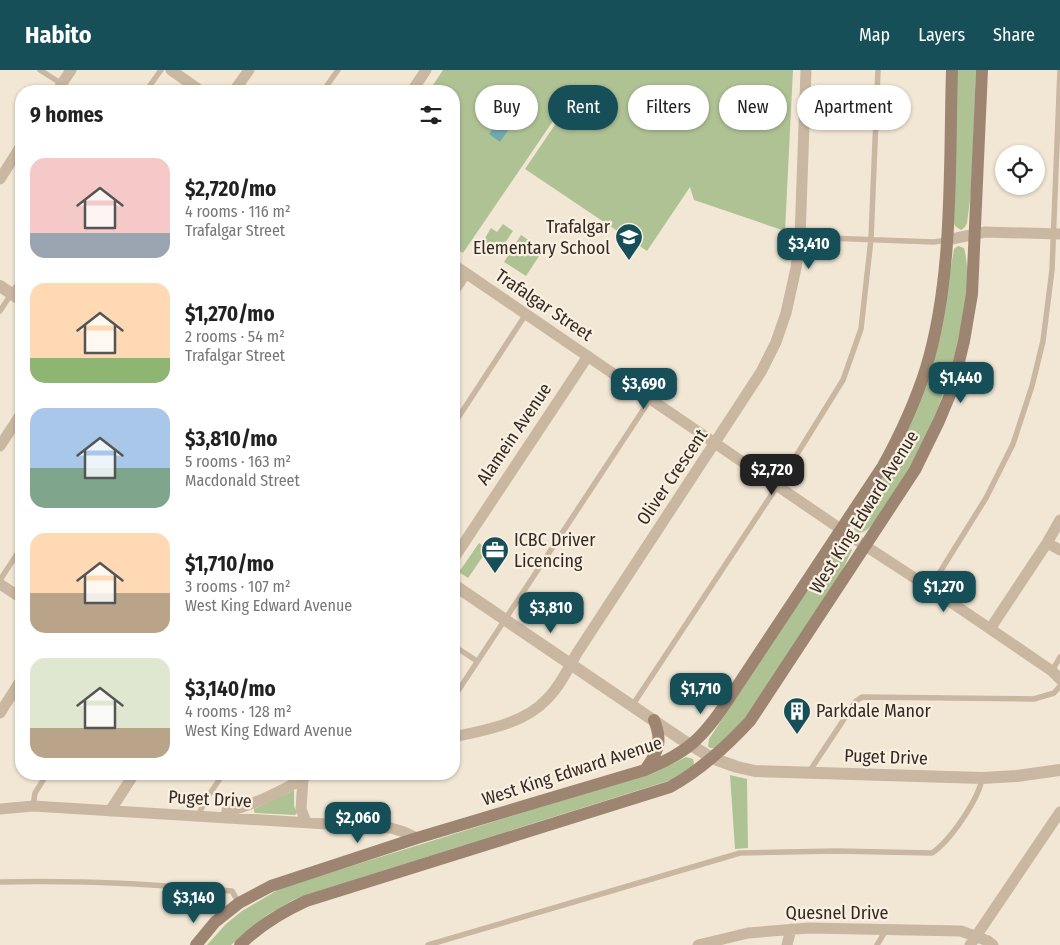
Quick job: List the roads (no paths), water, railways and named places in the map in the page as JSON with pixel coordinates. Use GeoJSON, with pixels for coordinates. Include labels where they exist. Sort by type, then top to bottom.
{"type":"FeatureCollection","features":[{"type":"Feature","properties":{"kind":"main road","name":"West King Edward Avenue"},"geometry":{"type":"LineString","coordinates":[[196,945],[215,922],[239,902],[271,886],[417,838],[645,770],[666,762],[692,745],[716,720],[842,530],[887,458],[917,395],[935,330],[947,240],[952,70]]}},
{"type":"Feature","properties":{"kind":"main road","name":"West King Edward Avenue"},"geometry":{"type":"LineString","coordinates":[[243,944],[275,917],[306,901],[650,795],[670,787],[687,778],[724,749],[750,721],[915,470],[940,421],[952,390],[969,315],[973,278],[982,70]]}},
{"type":"Feature","properties":{"kind":"main road"},"geometry":{"type":"LineString","coordinates":[[645,770],[659,746],[658,731],[654,720]]}},
{"type":"Feature","properties":{"kind":"street"},"geometry":{"type":"LineString","coordinates":[[61,85],[71,70]]}},
{"type":"Feature","properties":{"kind":"street"},"geometry":{"type":"LineString","coordinates":[[170,70],[192,85]]}},
{"type":"Feature","properties":{"kind":"street"},"geometry":{"type":"LineString","coordinates":[[238,85],[249,70]]}},
{"type":"Feature","properties":{"kind":"street"},"geometry":{"type":"LineString","coordinates":[[416,85],[426,70]]}},
{"type":"Feature","properties":{"kind":"street","name":"Oliver Crescent"},"geometry":{"type":"LineString","coordinates":[[460,735],[521,718],[547,699],[565,675],[761,372],[776,342],[793,286],[800,237],[806,70]]}},
{"type":"Feature","properties":{"kind":"street"},"geometry":{"type":"LineString","coordinates":[[0,178],[15,155]]}},
{"type":"Feature","properties":{"kind":"street"},"geometry":{"type":"LineString","coordinates":[[947,240],[985,232],[1057,235]]}},
{"type":"Feature","properties":{"kind":"street","name":"Trafalgar Street"},"geometry":{"type":"LineString","coordinates":[[460,268],[1056,675]]}},
{"type":"Feature","properties":{"kind":"street"},"geometry":{"type":"LineString","coordinates":[[460,282],[466,272]]}},
{"type":"Feature","properties":{"kind":"street"},"geometry":{"type":"LineString","coordinates":[[0,286],[15,296]]}},
{"type":"Feature","properties":{"kind":"street","name":"Alamein Avenue"},"geometry":{"type":"LineString","coordinates":[[460,549],[588,356]]}},
{"type":"Feature","properties":{"kind":"street"},"geometry":{"type":"LineString","coordinates":[[0,446],[15,423]]}},
{"type":"Feature","properties":{"kind":"street"},"geometry":{"type":"LineString","coordinates":[[990,629],[1047,544],[1060,520]]}},
{"type":"Feature","properties":{"kind":"street"},"geometry":{"type":"LineString","coordinates":[[1047,544],[1060,550]]}},
{"type":"Feature","properties":{"kind":"street"},"geometry":{"type":"LineString","coordinates":[[0,584],[15,594]]}},
{"type":"Feature","properties":{"kind":"street","name":"Puget Drive"},"geometry":{"type":"LineString","coordinates":[[460,589],[712,758],[737,767],[755,771],[982,778],[1017,776],[1060,770]]}},
{"type":"Feature","properties":{"kind":"street"},"geometry":{"type":"LineString","coordinates":[[0,713],[15,689]]}},
{"type":"Feature","properties":{"kind":"street"},"geometry":{"type":"LineString","coordinates":[[110,811],[130,780]]}},
{"type":"Feature","properties":{"kind":"street"},"geometry":{"type":"LineString","coordinates":[[227,818],[227,811],[247,806],[297,780]]}},
{"type":"Feature","properties":{"kind":"street"},"geometry":{"type":"LineString","coordinates":[[305,780],[301,809],[306,822]]}},
{"type":"Feature","properties":{"kind":"street","name":"Puget Drive"},"geometry":{"type":"LineString","coordinates":[[0,809],[33,806],[306,822],[391,828],[417,838]]}},
{"type":"Feature","properties":{"kind":"street"},"geometry":{"type":"LineString","coordinates":[[973,941],[1060,812]]}},
{"type":"Feature","properties":{"kind":"street","name":"Quesnel Drive"},"geometry":{"type":"LineString","coordinates":[[698,945],[748,933],[809,928],[961,931],[973,941],[993,945]]}},
{"type":"Feature","properties":{"kind":"street"},"geometry":{"type":"LineString","coordinates":[[787,945],[791,929]]}},
{"type":"Feature","properties":{"kind":"lane"},"geometry":{"type":"LineString","coordinates":[[40,70],[56,85]]}},
{"type":"Feature","properties":{"kind":"lane"},"geometry":{"type":"LineString","coordinates":[[150,85],[161,70]]}},
{"type":"Feature","properties":{"kind":"lane"},"geometry":{"type":"LineString","coordinates":[[327,85],[338,70]]}},
{"type":"Feature","properties":{"kind":"lane"},"geometry":{"type":"LineString","coordinates":[[632,706],[778,485],[843,380],[861,329],[870,239],[878,70]]}},
{"type":"Feature","properties":{"kind":"lane"},"geometry":{"type":"LineString","coordinates":[[930,588],[986,498],[1013,444],[1032,386],[1043,341],[1057,235],[1060,70]]}},
{"type":"Feature","properties":{"kind":"lane"},"geometry":{"type":"LineString","coordinates":[[800,237],[934,242],[947,240]]}},
{"type":"Feature","properties":{"kind":"lane"},"geometry":{"type":"LineString","coordinates":[[0,311],[15,298]]}},
{"type":"Feature","properties":{"kind":"lane"},"geometry":{"type":"LineString","coordinates":[[460,415],[526,314]]}},
{"type":"Feature","properties":{"kind":"lane"},"geometry":{"type":"LineString","coordinates":[[460,688],[651,398]]}},
{"type":"Feature","properties":{"kind":"lane"},"geometry":{"type":"LineString","coordinates":[[0,580],[15,557]]}},
{"type":"Feature","properties":{"kind":"lane"},"geometry":{"type":"LineString","coordinates":[[460,650],[477,661]]}},
{"type":"Feature","properties":{"kind":"lane"},"geometry":{"type":"LineString","coordinates":[[1056,675],[1060,657]]}},
{"type":"Feature","properties":{"kind":"lane"},"geometry":{"type":"LineString","coordinates":[[809,772],[856,701],[862,697],[1034,699],[1054,693],[1060,686]]}},
{"type":"Feature","properties":{"kind":"lane"},"geometry":{"type":"LineString","coordinates":[[428,945],[740,853],[836,851],[932,853],[949,839],[981,788],[982,778]]}},
{"type":"Feature","properties":{"kind":"lane"},"geometry":{"type":"LineString","coordinates":[[33,806],[35,793],[43,780]]}},
{"type":"Feature","properties":{"kind":"lane"},"geometry":{"type":"LineString","coordinates":[[198,816],[205,801],[219,780]]}},
{"type":"Feature","properties":{"kind":"lane"},"geometry":{"type":"LineString","coordinates":[[0,882],[120,882],[188,887],[232,891],[239,902]]}},
{"type":"Feature","properties":{"kind":"lane"},"geometry":{"type":"LineString","coordinates":[[877,945],[886,930]]}},
{"type":"Feature","properties":{"kind":"water"},"geometry":{"type":"Polygon","coordinates":[[[492,130],[508,130],[500,142],[489,134],[492,130]]]}},
{"type":"Feature","properties":{"kind":"place","name":"Trafalgar Elementary School"},"geometry":{"type":"Point","coordinates":[629,261]}},
{"type":"Feature","properties":{"kind":"place","name":"ICBC Driver Licencing"},"geometry":{"type":"Point","coordinates":[495,574]}},
{"type":"Feature","properties":{"kind":"place","name":"Parkdale Manor"},"geometry":{"type":"Point","coordinates":[797,735]}}]}
